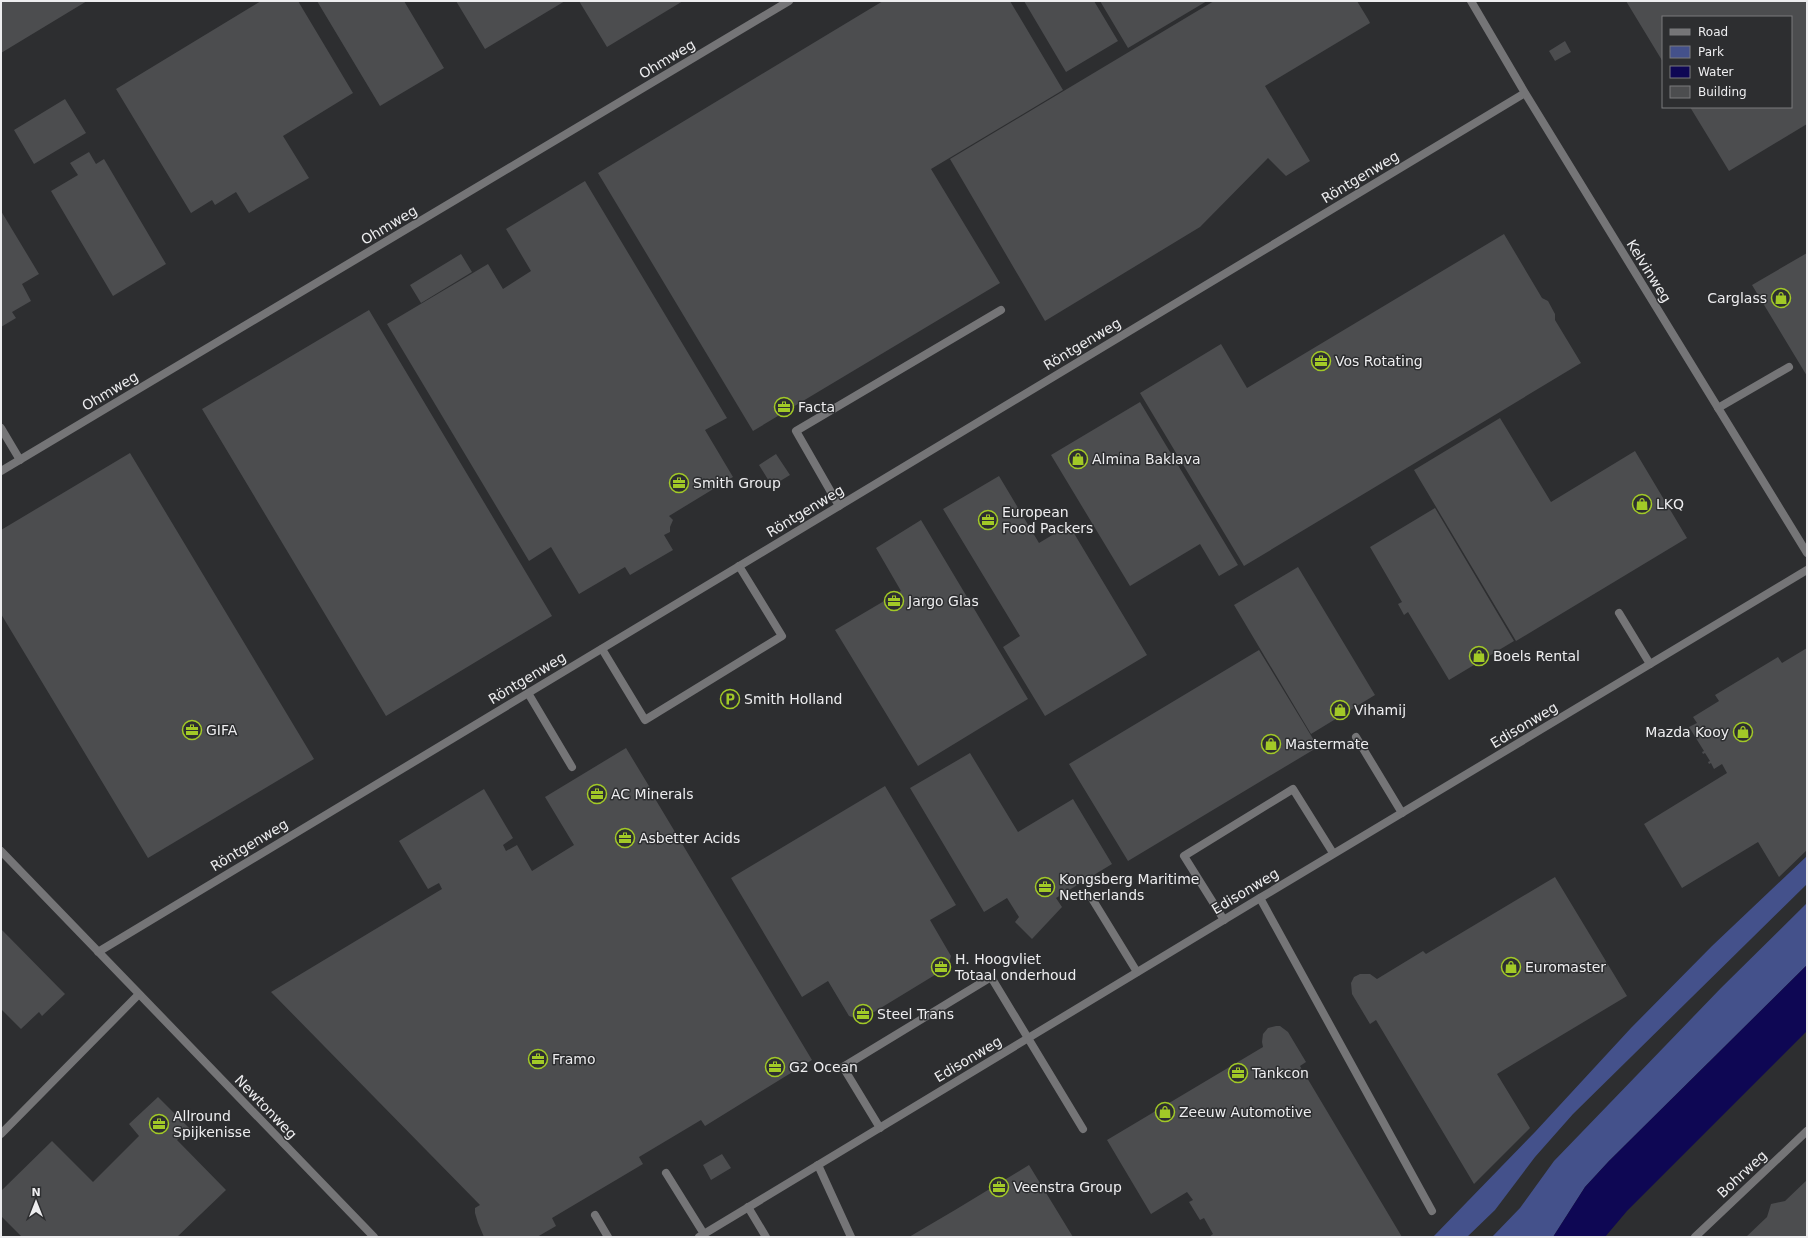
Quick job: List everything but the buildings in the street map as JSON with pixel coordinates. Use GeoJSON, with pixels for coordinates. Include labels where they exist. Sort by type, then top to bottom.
{"type":"FeatureCollection","features":[{"type":"Feature","properties":{"kind":"street","name":"Ohmweg"},"geometry":{"type":"LineString","coordinates":[[1,471],[789,1]]}},
{"type":"Feature","properties":{"kind":"street","name":"Kelvinweg"},"geometry":{"type":"LineString","coordinates":[[1471,1],[1525,93],[1807,553]]}},
{"type":"Feature","properties":{"kind":"street","name":"Röntgenweg"},"geometry":{"type":"LineString","coordinates":[[98,952],[1525,93]]}},
{"type":"Feature","properties":{"kind":"street"},"geometry":{"type":"LineString","coordinates":[[839,506],[796,431],[1001,310]]}},
{"type":"Feature","properties":{"kind":"street"},"geometry":{"type":"LineString","coordinates":[[1718,408],[1789,367]]}},
{"type":"Feature","properties":{"kind":"street"},"geometry":{"type":"LineString","coordinates":[[1,428],[20,460]]}},
{"type":"Feature","properties":{"kind":"street"},"geometry":{"type":"LineString","coordinates":[[602,648],[646,720],[782,636],[739,566]]}},
{"type":"Feature","properties":{"kind":"street","name":"Edisonweg"},"geometry":{"type":"LineString","coordinates":[[702,1235],[1402,812],[1807,570]]}},
{"type":"Feature","properties":{"kind":"street"},"geometry":{"type":"LineString","coordinates":[[1619,613],[1650,664]]}},
{"type":"Feature","properties":{"kind":"street"},"geometry":{"type":"LineString","coordinates":[[528,693],[572,767]]}},
{"type":"Feature","properties":{"kind":"street"},"geometry":{"type":"LineString","coordinates":[[1356,737],[1402,812]]}},
{"type":"Feature","properties":{"kind":"street"},"geometry":{"type":"LineString","coordinates":[[1224,920],[1184,856],[1287,793],[1294,789],[1334,853]]}},
{"type":"Feature","properties":{"kind":"street","name":"Newtonweg"},"geometry":{"type":"LineString","coordinates":[[1,851],[374,1237]]}},
{"type":"Feature","properties":{"kind":"street"},"geometry":{"type":"LineString","coordinates":[[1091,897],[1137,972]]}},
{"type":"Feature","properties":{"kind":"street"},"geometry":{"type":"LineString","coordinates":[[1260,898],[1432,1211]]}},
{"type":"Feature","properties":{"kind":"street"},"geometry":{"type":"LineString","coordinates":[[880,1128],[843,1067],[991,977],[1083,1129]]}},
{"type":"Feature","properties":{"kind":"street"},"geometry":{"type":"LineString","coordinates":[[1,1134],[139,994]]}},
{"type":"Feature","properties":{"kind":"street","name":"Bohrweg"},"geometry":{"type":"LineString","coordinates":[[1695,1237],[1807,1131]]}},
{"type":"Feature","properties":{"kind":"street"},"geometry":{"type":"LineString","coordinates":[[818,1165],[851,1237]]}},
{"type":"Feature","properties":{"kind":"street"},"geometry":{"type":"LineString","coordinates":[[666,1172],[702,1235]]}},
{"type":"Feature","properties":{"kind":"street"},"geometry":{"type":"LineString","coordinates":[[748,1207],[766,1237]]}},
{"type":"Feature","properties":{"kind":"street"},"geometry":{"type":"LineString","coordinates":[[595,1215],[608,1237]]}},
{"type":"Feature","properties":{"kind":"green space"},"geometry":{"type":"Polygon","coordinates":[[[1807,856],[1807,884],[1573,1114],[1535,1157],[1495,1210],[1467,1237],[1433,1237],[1535,1132],[1631,1028],[1712,946],[1807,856]]]}},
{"type":"Feature","properties":{"kind":"green space"},"geometry":{"type":"Polygon","coordinates":[[[1807,903],[1807,965],[1609,1161],[1585,1187],[1553,1237],[1492,1237],[1520,1208],[1554,1161],[1721,988],[1807,903]]]}},
{"type":"Feature","properties":{"kind":"water"},"geometry":{"type":"Polygon","coordinates":[[[1807,965],[1807,1031],[1627,1211],[1605,1237],[1553,1237],[1585,1187],[1609,1161],[1807,965]]]}},
{"type":"Feature","properties":{"kind":"place","name":"Carglass"},"geometry":{"type":"Point","coordinates":[1781,298]}},
{"type":"Feature","properties":{"kind":"place","name":"Vos Rotating"},"geometry":{"type":"Point","coordinates":[1321,361]}},
{"type":"Feature","properties":{"kind":"place","name":"Facta"},"geometry":{"type":"Point","coordinates":[784,407]}},
{"type":"Feature","properties":{"kind":"place","name":"Almina Baklava"},"geometry":{"type":"Point","coordinates":[1078,459]}},
{"type":"Feature","properties":{"kind":"place","name":"Smith Group"},"geometry":{"type":"Point","coordinates":[679,483]}},
{"type":"Feature","properties":{"kind":"place","name":"LKQ"},"geometry":{"type":"Point","coordinates":[1642,504]}},
{"type":"Feature","properties":{"kind":"place","name":"European Food Packers"},"geometry":{"type":"Point","coordinates":[988,520]}},
{"type":"Feature","properties":{"kind":"place","name":"Jargo Glas"},"geometry":{"type":"Point","coordinates":[894,601]}},
{"type":"Feature","properties":{"kind":"place","name":"Boels Rental"},"geometry":{"type":"Point","coordinates":[1479,656]}},
{"type":"Feature","properties":{"kind":"place","name":"Smith Holland"},"geometry":{"type":"Point","coordinates":[730,699]}},
{"type":"Feature","properties":{"kind":"place","name":"Vihamij"},"geometry":{"type":"Point","coordinates":[1340,710]}},
{"type":"Feature","properties":{"kind":"place","name":"GIFA"},"geometry":{"type":"Point","coordinates":[192,730]}},
{"type":"Feature","properties":{"kind":"place","name":"Mazda Kooy"},"geometry":{"type":"Point","coordinates":[1743,732]}},
{"type":"Feature","properties":{"kind":"place","name":"Mastermate"},"geometry":{"type":"Point","coordinates":[1271,744]}},
{"type":"Feature","properties":{"kind":"place","name":"AC Minerals"},"geometry":{"type":"Point","coordinates":[597,794]}},
{"type":"Feature","properties":{"kind":"place","name":"Asbetter Acids"},"geometry":{"type":"Point","coordinates":[625,838]}},
{"type":"Feature","properties":{"kind":"place","name":"Kongsberg Maritime Netherlands"},"geometry":{"type":"Point","coordinates":[1045,887]}},
{"type":"Feature","properties":{"kind":"place","name":"H. Hoogvliet Totaal onderhoud"},"geometry":{"type":"Point","coordinates":[941,967]}},
{"type":"Feature","properties":{"kind":"place","name":"Euromaster"},"geometry":{"type":"Point","coordinates":[1511,967]}},
{"type":"Feature","properties":{"kind":"place","name":"Steel Trans"},"geometry":{"type":"Point","coordinates":[863,1014]}},
{"type":"Feature","properties":{"kind":"place","name":"Framo"},"geometry":{"type":"Point","coordinates":[538,1059]}},
{"type":"Feature","properties":{"kind":"place","name":"G2 Ocean"},"geometry":{"type":"Point","coordinates":[775,1067]}},
{"type":"Feature","properties":{"kind":"place","name":"Tankcon"},"geometry":{"type":"Point","coordinates":[1238,1073]}},
{"type":"Feature","properties":{"kind":"place","name":"Zeeuw Automotive"},"geometry":{"type":"Point","coordinates":[1165,1112]}},
{"type":"Feature","properties":{"kind":"place","name":"Allround Spijkenisse"},"geometry":{"type":"Point","coordinates":[159,1124]}},
{"type":"Feature","properties":{"kind":"place","name":"Veenstra Group"},"geometry":{"type":"Point","coordinates":[999,1187]}}]}
